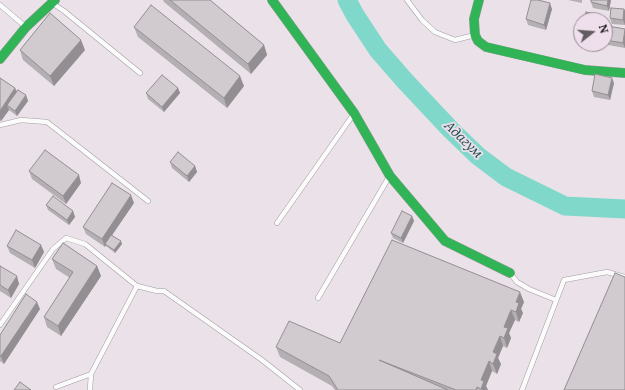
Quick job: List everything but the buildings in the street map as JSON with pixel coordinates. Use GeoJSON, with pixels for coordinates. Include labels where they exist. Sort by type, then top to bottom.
{"type":"FeatureCollection","features":[{"type":"Feature","properties":{"kind":"street"},"geometry":{"type":"LineString","coordinates":[[272,0],[354,113],[390,176],[445,241],[510,273]]}},
{"type":"Feature","properties":{"kind":"street"},"geometry":{"type":"LineString","coordinates":[[479,0],[474,20],[477,38],[486,47],[497,51],[585,70],[625,73]]}},
{"type":"Feature","properties":{"kind":"street"},"geometry":{"type":"LineString","coordinates":[[0,59],[26,27],[54,2]]}},
{"type":"Feature","properties":{"kind":"lane"},"geometry":{"type":"LineString","coordinates":[[406,0],[422,20],[435,32],[455,40],[477,38]]}},
{"type":"Feature","properties":{"kind":"lane"},"geometry":{"type":"LineString","coordinates":[[54,2],[140,73]]}},
{"type":"Feature","properties":{"kind":"lane"},"geometry":{"type":"LineString","coordinates":[[0,5],[26,27]]}},
{"type":"Feature","properties":{"kind":"lane"},"geometry":{"type":"LineString","coordinates":[[277,223],[354,113]]}},
{"type":"Feature","properties":{"kind":"lane"},"geometry":{"type":"LineString","coordinates":[[0,125],[21,120],[47,122],[148,201]]}},
{"type":"Feature","properties":{"kind":"lane"},"geometry":{"type":"LineString","coordinates":[[318,298],[390,176]]}},
{"type":"Feature","properties":{"kind":"lane"},"geometry":{"type":"LineString","coordinates":[[0,325],[54,249],[66,238],[85,244],[137,286],[157,291],[164,291],[262,360],[300,390]]}},
{"type":"Feature","properties":{"kind":"lane"},"geometry":{"type":"LineString","coordinates":[[522,390],[564,280],[607,272],[625,277]]}},
{"type":"Feature","properties":{"kind":"lane"},"geometry":{"type":"LineString","coordinates":[[510,273],[517,282],[529,289],[556,300]]}},
{"type":"Feature","properties":{"kind":"lane"},"geometry":{"type":"LineString","coordinates":[[90,390],[91,374],[137,286]]}},
{"type":"Feature","properties":{"kind":"lane"},"geometry":{"type":"LineString","coordinates":[[56,387],[91,374]]}},
{"type":"Feature","properties":{"kind":"waterway","name":"Адагум"},"geometry":{"type":"LineString","coordinates":[[347,0],[378,50],[451,130],[478,156],[506,177],[565,206],[625,209]]}},
{"type":"Feature","properties":{"kind":"traffic: fast"},"geometry":{"type":"LineString","coordinates":[[0,59],[26,27],[55,0]]}},
{"type":"Feature","properties":{"kind":"traffic: fast"},"geometry":{"type":"LineString","coordinates":[[272,0],[354,113],[390,176],[445,241],[510,273]]}},
{"type":"Feature","properties":{"kind":"traffic: fast"},"geometry":{"type":"LineString","coordinates":[[479,0],[474,19],[475,35],[478,41],[486,47],[585,70],[625,73]]}}]}
